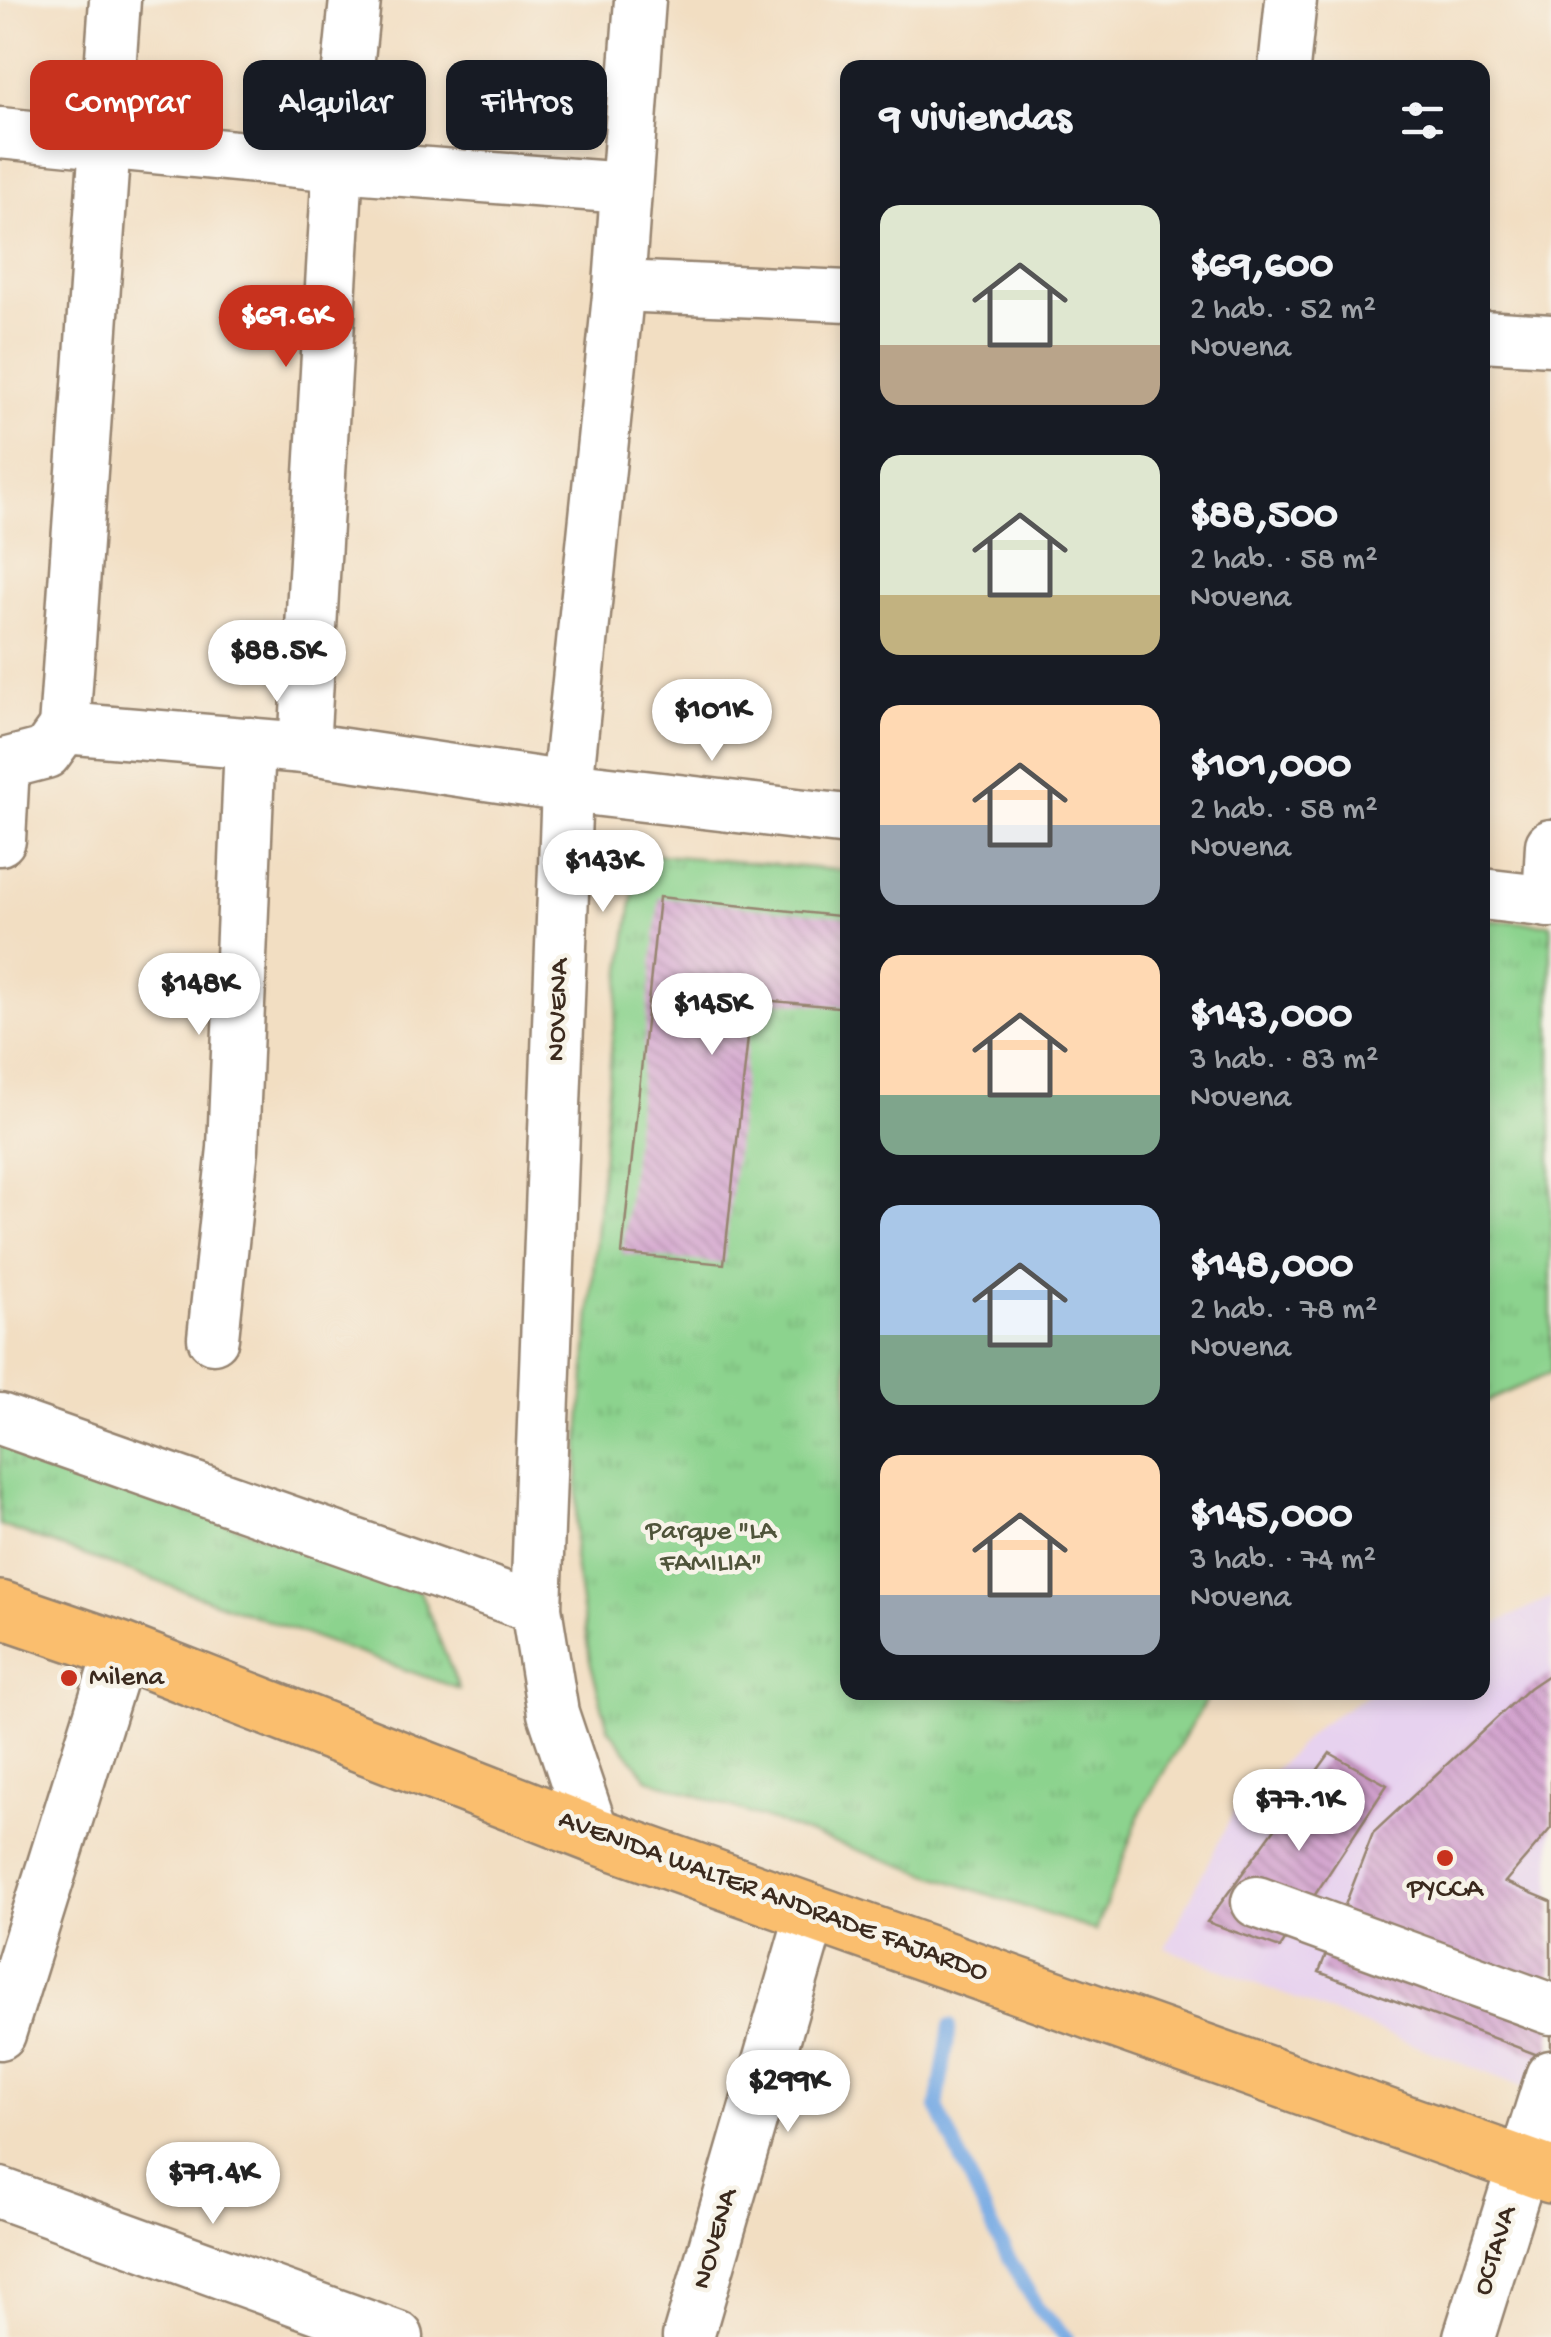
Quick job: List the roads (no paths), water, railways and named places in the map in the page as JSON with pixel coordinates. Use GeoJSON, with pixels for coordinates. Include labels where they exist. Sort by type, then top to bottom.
{"type":"FeatureCollection","features":[{"type":"Feature","properties":{"kind":"main road","name":"AVENIDA WALTER ANDRADE FAJARDO"},"geometry":{"type":"LineString","coordinates":[[0,1609],[120,1650],[594,1835],[1537,2170]]}},
{"type":"Feature","properties":{"kind":"street"},"geometry":{"type":"LineString","coordinates":[[112,60],[115,0]]}},
{"type":"Feature","properties":{"kind":"street"},"geometry":{"type":"LineString","coordinates":[[304,748],[338,166],[355,0]]}},
{"type":"Feature","properties":{"kind":"street","name":"NOVENA"},"geometry":{"type":"LineString","coordinates":[[594,1835],[553,1712],[536,1608],[567,787],[619,286],[640,0]]}},
{"type":"Feature","properties":{"kind":"street"},"geometry":{"type":"LineString","coordinates":[[1285,60],[1291,0]]}},
{"type":"Feature","properties":{"kind":"street"},"geometry":{"type":"LineString","coordinates":[[0,133],[30,136]]}},
{"type":"Feature","properties":{"kind":"street"},"geometry":{"type":"LineString","coordinates":[[0,840],[2,765],[46,753],[64,728],[106,150]]}},
{"type":"Feature","properties":{"kind":"street"},"geometry":{"type":"LineString","coordinates":[[184,150],[625,188]]}},
{"type":"Feature","properties":{"kind":"street"},"geometry":{"type":"LineString","coordinates":[[619,286],[840,296]]}},
{"type":"Feature","properties":{"kind":"street"},"geometry":{"type":"LineString","coordinates":[[1490,336],[1551,340]]}},
{"type":"Feature","properties":{"kind":"street"},"geometry":{"type":"LineString","coordinates":[[64,728],[304,748],[567,787],[840,819]]}},
{"type":"Feature","properties":{"kind":"street"},"geometry":{"type":"LineString","coordinates":[[213,1338],[233,1148],[250,743]]}},
{"type":"Feature","properties":{"kind":"street"},"geometry":{"type":"LineString","coordinates":[[1490,895],[1549,902],[1551,845]]}},
{"type":"Feature","properties":{"kind":"street"},"geometry":{"type":"LineString","coordinates":[[0,1419],[536,1608]]}},
{"type":"Feature","properties":{"kind":"street"},"geometry":{"type":"LineString","coordinates":[[0,2034],[120,1650]]}},
{"type":"Feature","properties":{"kind":"street"},"geometry":{"type":"LineString","coordinates":[[1257,1902],[1551,2009]]}},
{"type":"Feature","properties":{"kind":"street","name":"NOVENA"},"geometry":{"type":"LineString","coordinates":[[688,2337],[812,1910]]}},
{"type":"Feature","properties":{"kind":"street","name":"OCTAVA"},"geometry":{"type":"LineString","coordinates":[[1468,2337],[1537,2170],[1551,2076]]}},
{"type":"Feature","properties":{"kind":"street"},"geometry":{"type":"LineString","coordinates":[[0,2193],[398,2337]]}},
{"type":"Feature","properties":{"kind":"waterway"},"geometry":{"type":"LineString","coordinates":[[950,2026],[937,2107],[997,2237],[1039,2310],[1067,2337]]}},
{"type":"Feature","properties":{"kind":"place","name":"Milena"},"geometry":{"type":"Point","coordinates":[69,1678]}},
{"type":"Feature","properties":{"kind":"place","name":"PYCCA"},"geometry":{"type":"Point","coordinates":[1445,1858]}},
{"type":"Feature","properties":{"kind":"park label","name":"Parque \"LA FAMILIA\""},"geometry":{"type":"Point","coordinates":[711,1548]}}]}
